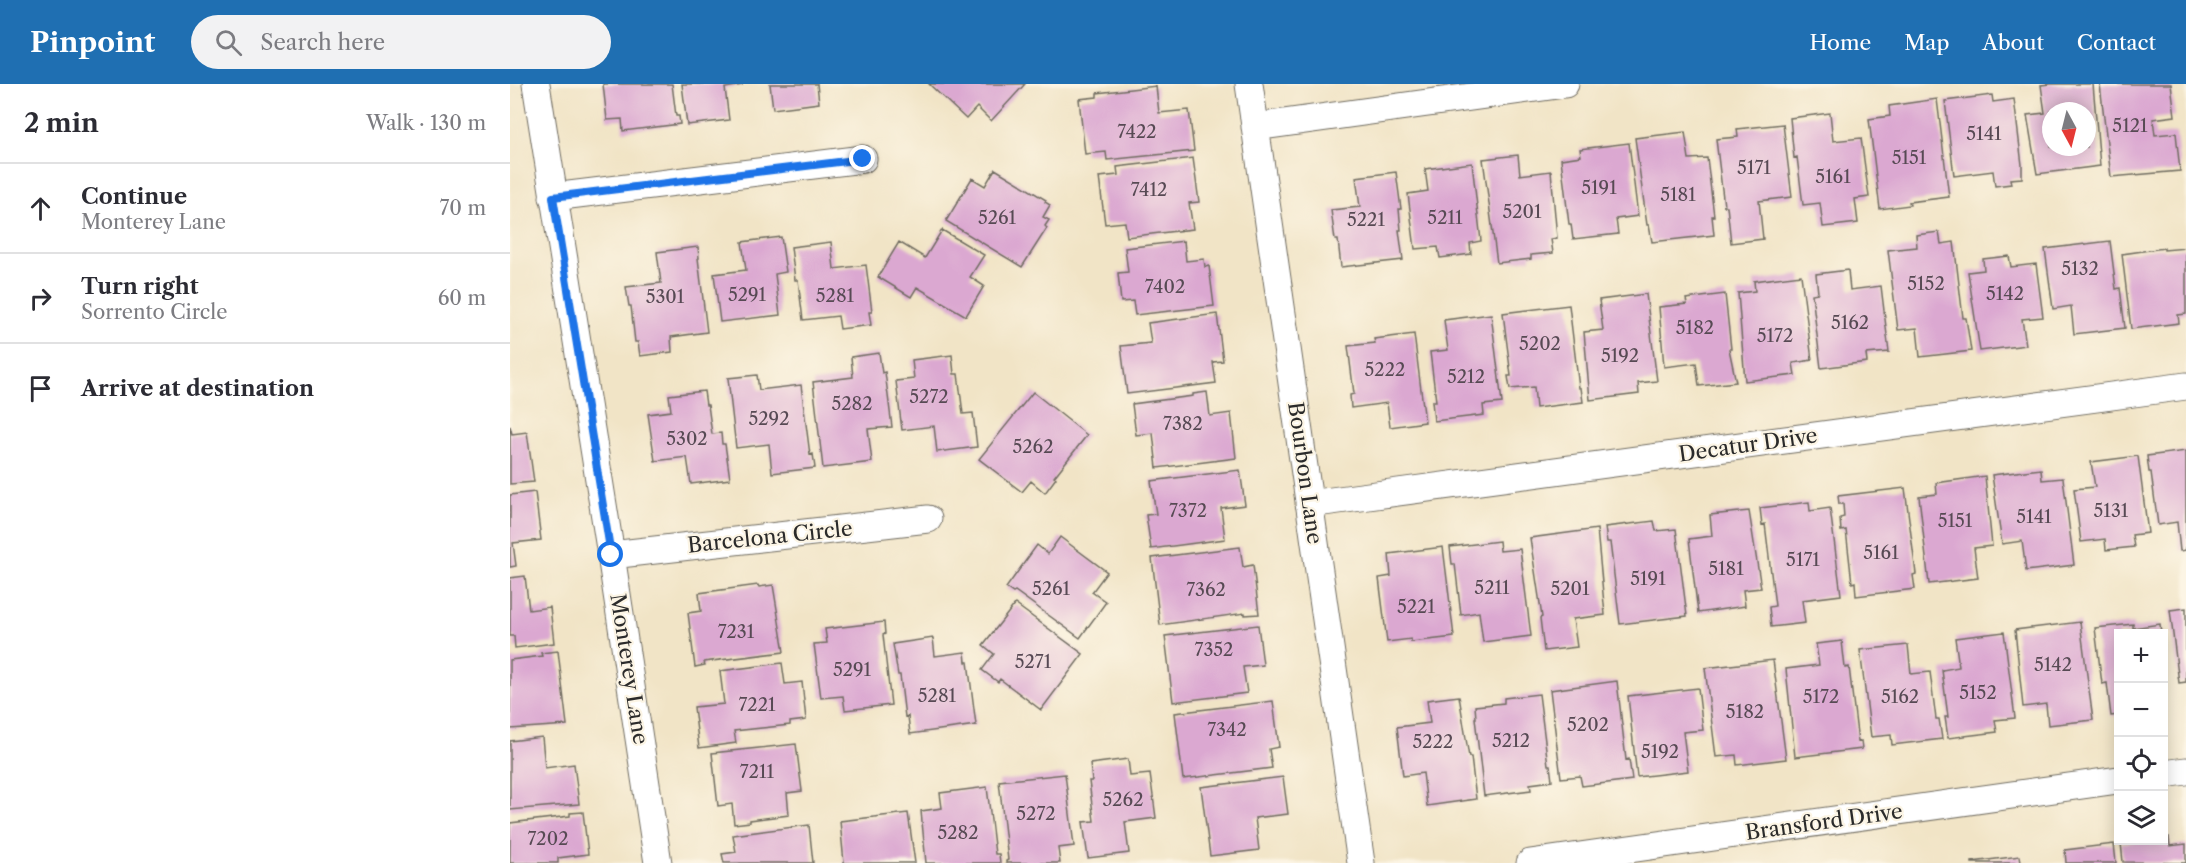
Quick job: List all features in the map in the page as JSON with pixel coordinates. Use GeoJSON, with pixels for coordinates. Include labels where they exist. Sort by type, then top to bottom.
{"type":"FeatureCollection","features":[{"type":"Feature","properties":{"kind":"street","name":"Monterey Lane"},"geometry":{"type":"LineString","coordinates":[[536,84],[658,863]]}},
{"type":"Feature","properties":{"kind":"street","name":"Bourbon Lane"},"geometry":{"type":"LineString","coordinates":[[1249,84],[1361,863]]}},
{"type":"Feature","properties":{"kind":"street"},"geometry":{"type":"LineString","coordinates":[[1256,127],[1565,84]]}},
{"type":"Feature","properties":{"kind":"street"},"geometry":{"type":"LineString","coordinates":[[553,197],[863,159]]}},
{"type":"Feature","properties":{"kind":"street","name":"Decatur Drive"},"geometry":{"type":"LineString","coordinates":[[1309,504],[2186,387]]}},
{"type":"Feature","properties":{"kind":"street","name":"Barcelona Circle"},"geometry":{"type":"LineString","coordinates":[[611,555],[928,519]]}},
{"type":"Feature","properties":{"kind":"street"},"geometry":{"type":"LineString","coordinates":[[2168,773],[2186,771]]}},
{"type":"Feature","properties":{"kind":"street","name":"Bransford Drive"},"geometry":{"type":"LineString","coordinates":[[1530,863],[2114,781]]}},
{"type":"Feature","properties":{"kind":"building"},"geometry":{"type":"Polygon","coordinates":[[[603,84],[672,84],[676,116],[679,116],[680,124],[623,131],[622,119],[607,120],[603,84]]]}},
{"type":"Feature","properties":{"kind":"building"},"geometry":{"type":"Polygon","coordinates":[[[682,84],[742,85],[725,88],[729,120],[687,125],[682,84]]]}},
{"type":"Feature","properties":{"kind":"building"},"geometry":{"type":"Polygon","coordinates":[[[770,84],[817,84],[819,103],[773,109],[770,84]]]}},
{"type":"Feature","properties":{"kind":"building"},"geometry":{"type":"Polygon","coordinates":[[[929,84],[1025,84],[991,121],[977,107],[966,119],[929,84]]]}},
{"type":"Feature","properties":{"kind":"building"},"geometry":{"type":"Polygon","coordinates":[[[2093,84],[2095,102],[2043,102],[2041,85],[2093,84]]]}},
{"type":"Feature","properties":{"kind":"building"},"geometry":{"type":"Polygon","coordinates":[[[2100,84],[2171,84],[2175,116],[2153,119],[2155,135],[2176,133],[2180,171],[2111,177],[2100,84]]]}},
{"type":"Feature","properties":{"kind":"building"},"geometry":{"type":"Polygon","coordinates":[[[1156,86],[1159,113],[1189,110],[1194,151],[1107,160],[1106,152],[1085,154],[1079,99],[1097,97],[1097,93],[1156,86]]]}},
{"type":"Feature","properties":{"kind":"building"},"geometry":{"type":"Polygon","coordinates":[[[1992,95],[1993,102],[2014,99],[2022,165],[2022,178],[2010,179],[2011,184],[1995,186],[1993,171],[1954,176],[1945,101],[1992,95]]]}},
{"type":"Feature","properties":{"kind":"building"},"geometry":{"type":"Polygon","coordinates":[[[1937,99],[1949,197],[1909,202],[1910,205],[1880,209],[1869,119],[1890,116],[1889,106],[1937,99]]]}},
{"type":"Feature","properties":{"kind":"building"},"geometry":{"type":"Polygon","coordinates":[[[1830,113],[1833,141],[1861,138],[1869,197],[1855,199],[1858,223],[1823,227],[1820,203],[1803,205],[1797,157],[1794,158],[1790,118],[1830,113]]]}},
{"type":"Feature","properties":{"kind":"building"},"geometry":{"type":"Polygon","coordinates":[[[2042,113],[2042,156],[2096,156],[2096,119],[2100,166],[2037,174],[2027,115],[2042,113]]]}},
{"type":"Feature","properties":{"kind":"building"},"geometry":{"type":"Polygon","coordinates":[[[1783,124],[1792,197],[1759,201],[1763,239],[1731,243],[1716,139],[1738,137],[1737,129],[1783,124]]]}},
{"type":"Feature","properties":{"kind":"building"},"geometry":{"type":"Polygon","coordinates":[[[1685,132],[1689,159],[1707,158],[1714,235],[1652,242],[1649,225],[1647,225],[1635,138],[1685,132]]]}},
{"type":"Feature","properties":{"kind":"building"},"geometry":{"type":"Polygon","coordinates":[[[1629,143],[1638,216],[1616,219],[1618,234],[1573,239],[1561,159],[1581,156],[1580,149],[1629,143]]]}},
{"type":"Feature","properties":{"kind":"building"},"geometry":{"type":"Polygon","coordinates":[[[1518,155],[1520,175],[1551,171],[1557,238],[1551,239],[1553,253],[1531,255],[1531,259],[1497,263],[1483,159],[1518,155]]]}},
{"type":"Feature","properties":{"kind":"building"},"geometry":{"type":"Polygon","coordinates":[[[1193,158],[1199,202],[1189,203],[1193,229],[1127,237],[1125,222],[1105,224],[1099,177],[1118,175],[1117,167],[1193,158]]]}},
{"type":"Feature","properties":{"kind":"building"},"geometry":{"type":"Polygon","coordinates":[[[1472,163],[1481,241],[1470,243],[1471,254],[1440,258],[1438,247],[1415,249],[1408,194],[1428,191],[1425,169],[1472,163]]]}},
{"type":"Feature","properties":{"kind":"building"},"geometry":{"type":"Polygon","coordinates":[[[995,169],[1046,200],[1045,202],[1050,205],[1043,217],[1049,220],[1045,226],[1047,228],[1022,267],[946,221],[972,178],[985,186],[995,169]]]}},
{"type":"Feature","properties":{"kind":"building"},"geometry":{"type":"Polygon","coordinates":[[[1396,172],[1401,209],[1399,209],[1401,230],[1399,230],[1403,260],[1341,267],[1331,210],[1360,207],[1356,177],[1396,172]]]}},
{"type":"Feature","properties":{"kind":"building"},"geometry":{"type":"Polygon","coordinates":[[[942,230],[984,255],[970,277],[984,286],[966,316],[917,287],[911,297],[878,277],[899,242],[925,258],[942,230]]]}},
{"type":"Feature","properties":{"kind":"building"},"geometry":{"type":"Polygon","coordinates":[[[1939,232],[1941,244],[1954,242],[1963,318],[1966,318],[1971,351],[1920,357],[1917,328],[1898,330],[1888,250],[1917,247],[1916,235],[1939,232]]]}},
{"type":"Feature","properties":{"kind":"building"},"geometry":{"type":"Polygon","coordinates":[[[781,237],[786,272],[775,274],[780,315],[720,322],[714,274],[746,270],[742,242],[781,237]]]}},
{"type":"Feature","properties":{"kind":"building"},"geometry":{"type":"Polygon","coordinates":[[[1184,241],[1186,261],[1204,259],[1205,267],[1209,266],[1214,306],[1135,315],[1133,301],[1121,302],[1118,273],[1128,272],[1125,248],[1184,241]]]}},
{"type":"Feature","properties":{"kind":"building"},"geometry":{"type":"Polygon","coordinates":[[[2110,241],[2116,289],[2120,288],[2125,328],[2074,334],[2071,306],[2053,309],[2045,249],[2110,241]]]}},
{"type":"Feature","properties":{"kind":"building"},"geometry":{"type":"Polygon","coordinates":[[[831,242],[834,269],[866,265],[872,312],[869,312],[871,325],[840,329],[838,316],[803,320],[791,247],[831,242]]]}},
{"type":"Feature","properties":{"kind":"building"},"geometry":{"type":"Polygon","coordinates":[[[698,247],[707,332],[671,337],[672,352],[640,356],[638,342],[635,342],[631,306],[629,306],[626,287],[661,283],[657,252],[698,247]]]}},
{"type":"Feature","properties":{"kind":"building"},"geometry":{"type":"Polygon","coordinates":[[[2164,248],[2164,250],[2186,248],[2186,314],[2178,315],[2179,323],[2131,329],[2122,254],[2164,248]]]}},
{"type":"Feature","properties":{"kind":"building"},"geometry":{"type":"Polygon","coordinates":[[[2009,256],[2011,267],[2036,264],[2043,317],[2022,319],[2026,345],[1980,351],[1968,272],[1984,270],[1983,259],[2009,256]]]}},
{"type":"Feature","properties":{"kind":"building"},"geometry":{"type":"Polygon","coordinates":[[[1848,270],[1850,290],[1881,286],[1889,352],[1866,354],[1867,362],[1821,368],[1812,294],[1818,293],[1816,274],[1848,270]]]}},
{"type":"Feature","properties":{"kind":"building"},"geometry":{"type":"Polygon","coordinates":[[[1801,275],[1812,360],[1793,363],[1795,375],[1745,381],[1738,293],[1755,291],[1754,281],[1801,275]]]}},
{"type":"Feature","properties":{"kind":"building"},"geometry":{"type":"Polygon","coordinates":[[[1646,294],[1657,381],[1638,383],[1639,394],[1590,400],[1584,332],[1603,330],[1599,300],[1646,294]]]}},
{"type":"Feature","properties":{"kind":"building"},"geometry":{"type":"Polygon","coordinates":[[[1725,294],[1731,349],[1729,349],[1736,382],[1699,386],[1696,363],[1664,367],[1659,307],[1687,304],[1686,299],[1725,294]]]}},
{"type":"Feature","properties":{"kind":"building"},"geometry":{"type":"Polygon","coordinates":[[[1569,305],[1579,388],[1581,388],[1583,402],[1536,408],[1534,387],[1510,389],[1508,376],[1511,376],[1503,313],[1569,305]]]}},
{"type":"Feature","properties":{"kind":"building"},"geometry":{"type":"Polygon","coordinates":[[[1217,314],[1223,361],[1213,362],[1216,383],[1127,394],[1121,346],[1151,343],[1148,323],[1217,314]]]}},
{"type":"Feature","properties":{"kind":"building"},"geometry":{"type":"Polygon","coordinates":[[[1491,314],[1502,403],[1483,405],[1484,415],[1434,421],[1432,401],[1436,401],[1430,352],[1448,350],[1444,320],[1491,314]]]}},
{"type":"Feature","properties":{"kind":"building"},"geometry":{"type":"Polygon","coordinates":[[[1414,334],[1425,422],[1390,427],[1387,403],[1351,408],[1350,395],[1354,394],[1348,346],[1375,343],[1374,339],[1414,334]]]}},
{"type":"Feature","properties":{"kind":"building"},"geometry":{"type":"Polygon","coordinates":[[[879,353],[882,373],[885,372],[892,427],[868,429],[872,462],[823,468],[813,382],[853,377],[851,357],[879,353]]]}},
{"type":"Feature","properties":{"kind":"building"},"geometry":{"type":"Polygon","coordinates":[[[952,355],[954,374],[958,374],[963,414],[973,413],[977,447],[937,452],[934,426],[902,430],[896,381],[914,379],[912,360],[952,355]]]}},
{"type":"Feature","properties":{"kind":"building"},"geometry":{"type":"Polygon","coordinates":[[[757,375],[759,390],[801,385],[810,455],[813,454],[815,468],[772,473],[769,444],[736,448],[728,378],[757,375]]]}},
{"type":"Feature","properties":{"kind":"building"},"geometry":{"type":"Polygon","coordinates":[[[704,391],[712,434],[721,433],[722,444],[725,444],[730,479],[691,484],[687,457],[655,461],[648,414],[671,411],[669,395],[704,391]]]}},
{"type":"Feature","properties":{"kind":"building"},"geometry":{"type":"Polygon","coordinates":[[[1033,392],[1087,435],[1054,477],[1056,478],[1045,493],[1031,481],[1022,492],[979,459],[1033,392]]]}},
{"type":"Feature","properties":{"kind":"building"},"geometry":{"type":"Polygon","coordinates":[[[1207,392],[1210,416],[1231,413],[1236,458],[1157,468],[1153,433],[1136,435],[1132,404],[1207,392]]]}},
{"type":"Feature","properties":{"kind":"building"},"geometry":{"type":"Polygon","coordinates":[[[510,426],[512,434],[527,432],[534,482],[510,484],[510,426]]]}},
{"type":"Feature","properties":{"kind":"building"},"geometry":{"type":"Polygon","coordinates":[[[2186,451],[2186,550],[2180,551],[2177,522],[2158,525],[2147,456],[2186,451]]]}},
{"type":"Feature","properties":{"kind":"building"},"geometry":{"type":"Polygon","coordinates":[[[2138,456],[2148,533],[2132,535],[2134,547],[2106,550],[2105,539],[2081,542],[2074,489],[2095,487],[2091,462],[2138,456]]]}},
{"type":"Feature","properties":{"kind":"building"},"geometry":{"type":"Polygon","coordinates":[[[2041,469],[2042,480],[2063,478],[2074,565],[2026,571],[2022,541],[2002,544],[1992,475],[2041,469]]]}},
{"type":"Feature","properties":{"kind":"building"},"geometry":{"type":"Polygon","coordinates":[[[1240,470],[1245,505],[1221,508],[1225,539],[1151,549],[1146,515],[1156,514],[1151,481],[1240,470]]]}},
{"type":"Feature","properties":{"kind":"building"},"geometry":{"type":"Polygon","coordinates":[[[1985,476],[1992,546],[1974,548],[1978,578],[1929,584],[1919,496],[1937,494],[1936,483],[1985,476]]]}},
{"type":"Feature","properties":{"kind":"building"},"geometry":{"type":"Polygon","coordinates":[[[1905,488],[1916,574],[1913,575],[1915,589],[1856,596],[1855,582],[1852,583],[1846,530],[1841,531],[1840,518],[1844,517],[1843,504],[1839,504],[1838,496],[1905,488]]]}},
{"type":"Feature","properties":{"kind":"building"},"geometry":{"type":"Polygon","coordinates":[[[535,492],[541,540],[513,543],[516,566],[510,567],[510,495],[535,492]]]}},
{"type":"Feature","properties":{"kind":"building"},"geometry":{"type":"Polygon","coordinates":[[[1809,502],[1810,511],[1830,508],[1841,595],[1802,600],[1805,623],[1771,627],[1769,607],[1775,606],[1765,524],[1762,525],[1760,508],[1809,502]]]}},
{"type":"Feature","properties":{"kind":"building"},"geometry":{"type":"Polygon","coordinates":[[[1749,511],[1761,588],[1743,590],[1745,606],[1698,613],[1689,539],[1712,536],[1710,515],[1749,511]]]}},
{"type":"Feature","properties":{"kind":"building"},"geometry":{"type":"Polygon","coordinates":[[[1654,521],[1656,531],[1676,529],[1687,616],[1620,624],[1610,542],[1607,542],[1605,527],[1654,521]]]}},
{"type":"Feature","properties":{"kind":"building"},"geometry":{"type":"Polygon","coordinates":[[[1597,529],[1605,615],[1573,619],[1577,647],[1544,651],[1540,618],[1542,617],[1530,538],[1597,529]]]}},
{"type":"Feature","properties":{"kind":"building"},"geometry":{"type":"Polygon","coordinates":[[[1060,537],[1107,572],[1092,592],[1106,602],[1080,638],[1015,591],[1013,593],[1006,588],[1037,545],[1048,554],[1060,537]]]}},
{"type":"Feature","properties":{"kind":"building"},"geometry":{"type":"Polygon","coordinates":[[[1499,541],[1500,551],[1520,549],[1531,636],[1483,642],[1479,612],[1461,615],[1455,564],[1452,564],[1450,547],[1499,541]]]}},
{"type":"Feature","properties":{"kind":"building"},"geometry":{"type":"Polygon","coordinates":[[[1240,547],[1243,567],[1253,565],[1259,614],[1245,615],[1245,613],[1160,625],[1152,558],[1240,547]]]}},
{"type":"Feature","properties":{"kind":"building"},"geometry":{"type":"Polygon","coordinates":[[[1443,547],[1454,637],[1387,642],[1379,578],[1391,576],[1389,554],[1443,547]]]}},
{"type":"Feature","properties":{"kind":"building"},"geometry":{"type":"Polygon","coordinates":[[[525,576],[529,610],[550,607],[554,643],[515,648],[514,636],[510,636],[510,578],[525,576]]]}},
{"type":"Feature","properties":{"kind":"building"},"geometry":{"type":"Polygon","coordinates":[[[758,585],[759,587],[773,585],[784,652],[704,662],[705,665],[695,667],[688,613],[701,611],[699,593],[758,585]]]}},
{"type":"Feature","properties":{"kind":"building"},"geometry":{"type":"Polygon","coordinates":[[[1015,604],[1083,654],[1041,710],[1000,679],[998,682],[982,670],[994,654],[983,645],[1015,604]]]}},
{"type":"Feature","properties":{"kind":"building"},"geometry":{"type":"Polygon","coordinates":[[[2186,608],[2186,682],[2179,683],[2170,610],[2186,608]]]}},
{"type":"Feature","properties":{"kind":"building"},"geometry":{"type":"Polygon","coordinates":[[[884,622],[885,634],[883,635],[891,705],[845,710],[843,696],[821,698],[814,644],[827,643],[825,629],[884,622]]]}},
{"type":"Feature","properties":{"kind":"building"},"geometry":{"type":"Polygon","coordinates":[[[2080,622],[2093,720],[2048,725],[2046,704],[2023,707],[2015,630],[2080,622]]]}},
{"type":"Feature","properties":{"kind":"building"},"geometry":{"type":"Polygon","coordinates":[[[2133,624],[2133,628],[2160,624],[2160,629],[2114,629],[2114,716],[2111,716],[2107,683],[2102,684],[2095,628],[2133,624]]]}},
{"type":"Feature","properties":{"kind":"building"},"geometry":{"type":"Polygon","coordinates":[[[1258,625],[1263,665],[1243,667],[1247,693],[1173,702],[1165,636],[1258,625]]]}},
{"type":"Feature","properties":{"kind":"building"},"geometry":{"type":"Polygon","coordinates":[[[2004,632],[2015,718],[1995,720],[1997,732],[1948,738],[1945,717],[1948,717],[1942,670],[1959,667],[1955,638],[2004,632]]]}},
{"type":"Feature","properties":{"kind":"building"},"geometry":{"type":"Polygon","coordinates":[[[933,638],[935,656],[965,652],[976,725],[910,734],[893,644],[933,638]]]}},
{"type":"Feature","properties":{"kind":"building"},"geometry":{"type":"Polygon","coordinates":[[[1842,641],[1845,668],[1849,667],[1858,742],[1861,741],[1862,749],[1795,757],[1786,669],[1819,665],[1816,644],[1842,641]]]}},
{"type":"Feature","properties":{"kind":"building"},"geometry":{"type":"Polygon","coordinates":[[[1908,645],[1911,674],[1930,672],[1936,719],[1939,719],[1942,739],[1892,745],[1891,735],[1871,737],[1860,650],[1908,645]]]}},
{"type":"Feature","properties":{"kind":"building"},"geometry":{"type":"Polygon","coordinates":[[[558,651],[567,725],[510,729],[510,660],[542,656],[541,653],[558,651]]]}},
{"type":"Feature","properties":{"kind":"building"},"geometry":{"type":"Polygon","coordinates":[[[1773,660],[1786,759],[1737,765],[1736,755],[1716,757],[1705,668],[1773,660]]]}},
{"type":"Feature","properties":{"kind":"building"},"geometry":{"type":"Polygon","coordinates":[[[782,663],[785,684],[802,682],[806,720],[790,722],[790,725],[734,731],[736,743],[699,748],[694,707],[724,704],[720,671],[782,663]]]}},
{"type":"Feature","properties":{"kind":"building"},"geometry":{"type":"Polygon","coordinates":[[[1617,681],[1626,760],[1629,759],[1632,780],[1582,786],[1580,776],[1561,778],[1550,690],[1617,681]]]}},
{"type":"Feature","properties":{"kind":"building"},"geometry":{"type":"Polygon","coordinates":[[[1698,688],[1703,730],[1683,732],[1688,771],[1637,777],[1628,696],[1698,688]]]}},
{"type":"Feature","properties":{"kind":"building"},"geometry":{"type":"Polygon","coordinates":[[[1539,694],[1552,781],[1530,784],[1531,790],[1484,796],[1475,706],[1504,703],[1504,698],[1539,694]]]}},
{"type":"Feature","properties":{"kind":"building"},"geometry":{"type":"Polygon","coordinates":[[[1459,696],[1469,757],[1471,757],[1476,799],[1427,806],[1423,773],[1403,776],[1397,727],[1430,723],[1427,700],[1459,696]]]}},
{"type":"Feature","properties":{"kind":"building"},"geometry":{"type":"Polygon","coordinates":[[[1273,701],[1279,747],[1269,749],[1272,768],[1183,779],[1175,713],[1273,701]]]}},
{"type":"Feature","properties":{"kind":"building"},"geometry":{"type":"Polygon","coordinates":[[[542,737],[545,768],[574,764],[579,804],[510,810],[510,741],[542,737]]]}},
{"type":"Feature","properties":{"kind":"building"},"geometry":{"type":"Polygon","coordinates":[[[796,744],[802,791],[787,793],[789,815],[734,824],[732,804],[718,806],[712,753],[796,744]]]}},
{"type":"Feature","properties":{"kind":"building"},"geometry":{"type":"Polygon","coordinates":[[[1128,759],[1130,776],[1150,774],[1156,818],[1125,822],[1129,853],[1088,858],[1083,822],[1094,821],[1089,781],[1092,781],[1090,764],[1128,759]]]}},
{"type":"Feature","properties":{"kind":"building"},"geometry":{"type":"Polygon","coordinates":[[[1065,774],[1074,846],[1058,848],[1060,863],[1006,863],[1008,860],[999,781],[1065,774]]]}},
{"type":"Feature","properties":{"kind":"building"},"geometry":{"type":"Polygon","coordinates":[[[1283,777],[1288,814],[1255,818],[1259,850],[1210,856],[1201,787],[1283,777]]]}},
{"type":"Feature","properties":{"kind":"building"},"geometry":{"type":"Polygon","coordinates":[[[987,787],[995,854],[999,854],[1000,863],[926,863],[921,811],[942,808],[940,793],[987,787]]]}},
{"type":"Feature","properties":{"kind":"building"},"geometry":{"type":"Polygon","coordinates":[[[583,812],[588,854],[558,858],[558,863],[510,863],[510,823],[570,816],[570,813],[583,812]]]}},
{"type":"Feature","properties":{"kind":"building"},"geometry":{"type":"Polygon","coordinates":[[[908,813],[915,863],[844,863],[840,821],[908,813]]]}},
{"type":"Feature","properties":{"kind":"building"},"geometry":{"type":"Polygon","coordinates":[[[809,825],[813,863],[724,863],[722,854],[736,852],[733,835],[809,825]]]}},
{"type":"Feature","properties":{"kind":"building"},"geometry":{"type":"Polygon","coordinates":[[[2168,837],[2170,846],[2186,844],[2186,863],[2123,862],[2121,845],[2168,845],[2168,837]]]}},
{"type":"Feature","properties":{"kind":"building"},"geometry":{"type":"Polygon","coordinates":[[[2114,844],[2116,863],[2066,863],[2065,850],[2114,844]]]}},
{"type":"Feature","properties":{"kind":"building"},"geometry":{"type":"Polygon","coordinates":[[[2020,856],[2021,863],[1972,863],[1972,862],[2020,856]]]}},
{"type":"Feature","properties":{"kind":"route"},"geometry":{"type":"LineString","coordinates":[[611,555],[553,197],[863,159]]}}]}
